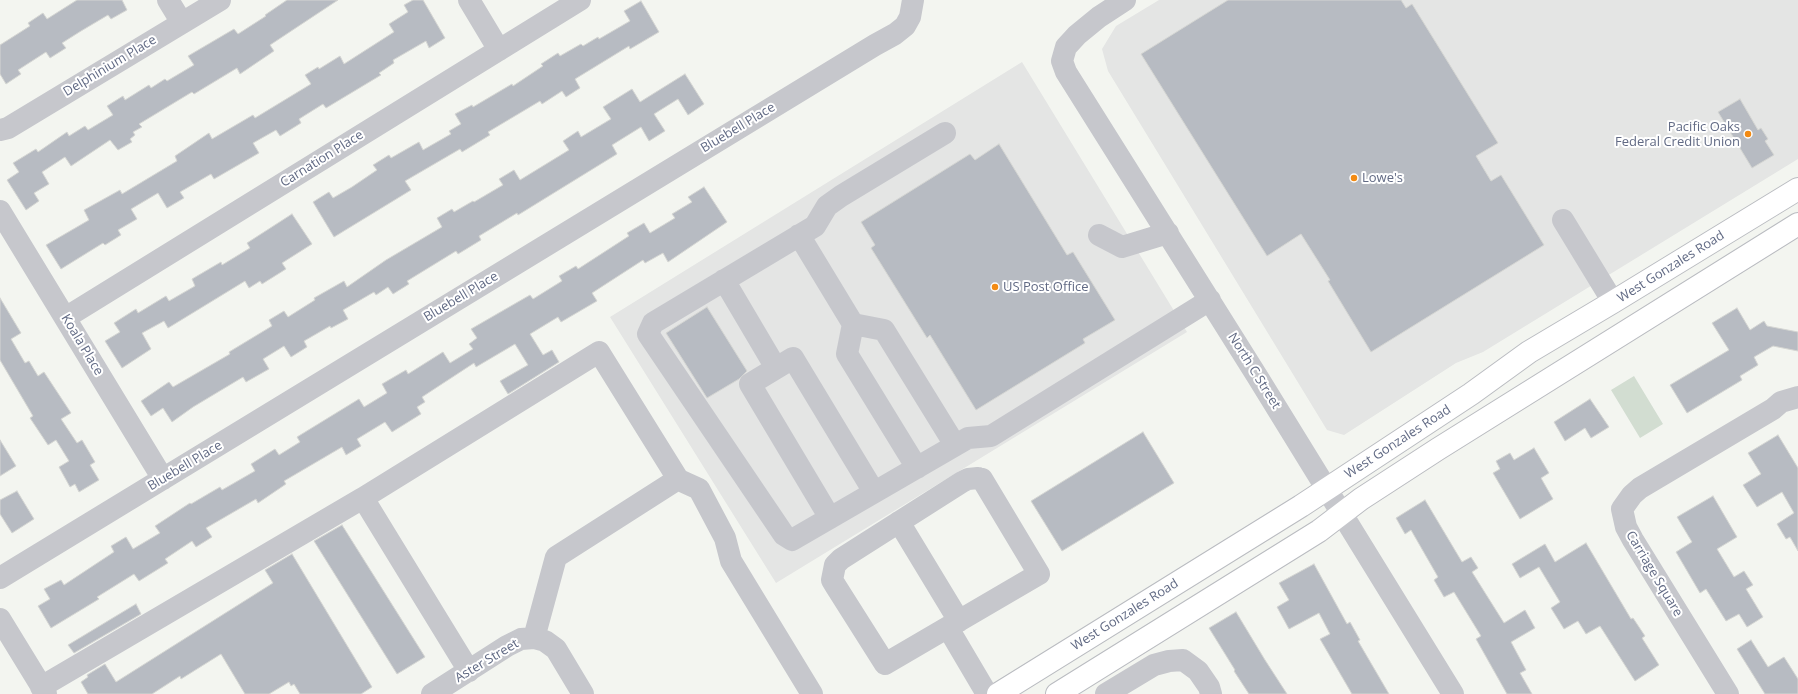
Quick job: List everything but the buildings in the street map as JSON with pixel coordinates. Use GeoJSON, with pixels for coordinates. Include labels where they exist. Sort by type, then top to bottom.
{"type":"FeatureCollection","features":[{"type":"Feature","properties":{"kind":"main road","name":"West Gonzales Road"},"geometry":{"type":"LineString","coordinates":[[998,694],[1301,506],[1471,394],[1529,352],[1798,189]]}},
{"type":"Feature","properties":{"kind":"main road","name":"West Gonzales Road"},"geometry":{"type":"LineString","coordinates":[[1057,694],[1171,625],[1319,531],[1361,499],[1438,449],[1798,224]]}},
{"type":"Feature","properties":{"kind":"main road"},"geometry":{"type":"LineString","coordinates":[[1613,302],[1630,328]]}},
{"type":"Feature","properties":{"kind":"street"},"geometry":{"type":"LineString","coordinates":[[168,0],[182,23]]}},
{"type":"Feature","properties":{"kind":"street","name":"Delphinium Place"},"geometry":{"type":"LineString","coordinates":[[0,130],[8,128],[220,0]]}},
{"type":"Feature","properties":{"kind":"street"},"geometry":{"type":"LineString","coordinates":[[469,0],[499,50]]}},
{"type":"Feature","properties":{"kind":"street","name":"Carnation Place"},"geometry":{"type":"LineString","coordinates":[[65,318],[580,0]]}},
{"type":"Feature","properties":{"kind":"street","name":"North C Street"},"geometry":{"type":"LineString","coordinates":[[1125,0],[1098,17],[1077,35],[1066,47],[1062,61],[1066,72],[1327,488],[1453,694]]}},
{"type":"Feature","properties":{"kind":"street","name":"Bluebell Place"},"geometry":{"type":"LineString","coordinates":[[0,578],[861,53],[895,34],[905,26],[912,4]]}},
{"type":"Feature","properties":{"kind":"street"},"geometry":{"type":"LineString","coordinates":[[945,133],[841,196],[827,206],[807,230],[653,323],[648,334],[784,535],[792,540],[968,438],[990,436],[1210,300]]}},
{"type":"Feature","properties":{"kind":"street","name":"Koala Place"},"geometry":{"type":"LineString","coordinates":[[0,211],[163,479]]}},
{"type":"Feature","properties":{"kind":"street"},"geometry":{"type":"LineString","coordinates":[[1563,220],[1613,302]]}},
{"type":"Feature","properties":{"kind":"street"},"geometry":{"type":"LineString","coordinates":[[807,230],[853,324],[847,354],[917,468]]}},
{"type":"Feature","properties":{"kind":"street"},"geometry":{"type":"LineString","coordinates":[[1099,235],[1122,247],[1168,233]]}},
{"type":"Feature","properties":{"kind":"street"},"geometry":{"type":"LineString","coordinates":[[724,280],[785,363],[874,492]]}},
{"type":"Feature","properties":{"kind":"street"},"geometry":{"type":"LineString","coordinates":[[853,324],[884,330],[955,445]]}},
{"type":"Feature","properties":{"kind":"street"},"geometry":{"type":"LineString","coordinates":[[0,619],[44,691],[363,498],[599,352],[677,479],[699,489],[725,538],[731,561],[812,694]]}},
{"type":"Feature","properties":{"kind":"street"},"geometry":{"type":"LineString","coordinates":[[785,363],[750,384],[830,518]]}},
{"type":"Feature","properties":{"kind":"street","name":"Carriage Square"},"geometry":{"type":"LineString","coordinates":[[1728,694],[1633,540],[1626,527],[1622,509],[1632,495],[1640,488],[1773,409],[1782,402],[1798,397]]}},
{"type":"Feature","properties":{"kind":"street"},"geometry":{"type":"LineString","coordinates":[[583,694],[556,649],[539,640],[556,557],[677,479]]}},
{"type":"Feature","properties":{"kind":"street"},"geometry":{"type":"LineString","coordinates":[[968,479],[982,479],[1039,574],[954,625],[885,664],[832,580],[833,569],[841,559],[968,479]]}},
{"type":"Feature","properties":{"kind":"street"},"geometry":{"type":"LineString","coordinates":[[363,498],[469,671]]}},
{"type":"Feature","properties":{"kind":"street"},"geometry":{"type":"LineString","coordinates":[[899,522],[954,625],[987,694]]}},
{"type":"Feature","properties":{"kind":"street","name":"Aster Street"},"geometry":{"type":"LineString","coordinates":[[432,694],[507,646],[522,639],[539,640]]}},
{"type":"Feature","properties":{"kind":"street"},"geometry":{"type":"LineString","coordinates":[[1106,694],[1154,665],[1169,661],[1183,660],[1198,670],[1212,694]]}},
{"type":"Feature","properties":{"kind":"shaded area"},"geometry":{"type":"Polygon","coordinates":[[[1159,0],[1798,0],[1798,159],[1483,352],[1456,363],[1344,435],[1327,430],[1108,71],[1102,49],[1116,26],[1159,0]]]}},
{"type":"Feature","properties":{"kind":"shaded area"},"geometry":{"type":"Polygon","coordinates":[[[1022,62],[1187,332],[776,583],[610,317],[1022,62]]]}},
{"type":"Feature","properties":{"kind":"shaded area"},"geometry":{"type":"Polygon","coordinates":[[[1634,376],[1663,424],[1640,438],[1611,390],[1634,376]]]}},
{"type":"Feature","properties":{"kind":"place","name":"Pacific Oaks Federal Credit Union"},"geometry":{"type":"Point","coordinates":[1748,134]}},
{"type":"Feature","properties":{"kind":"place","name":"Lowe's"},"geometry":{"type":"Point","coordinates":[1354,178]}},
{"type":"Feature","properties":{"kind":"place","name":"US Post Office"},"geometry":{"type":"Point","coordinates":[995,287]}}]}
